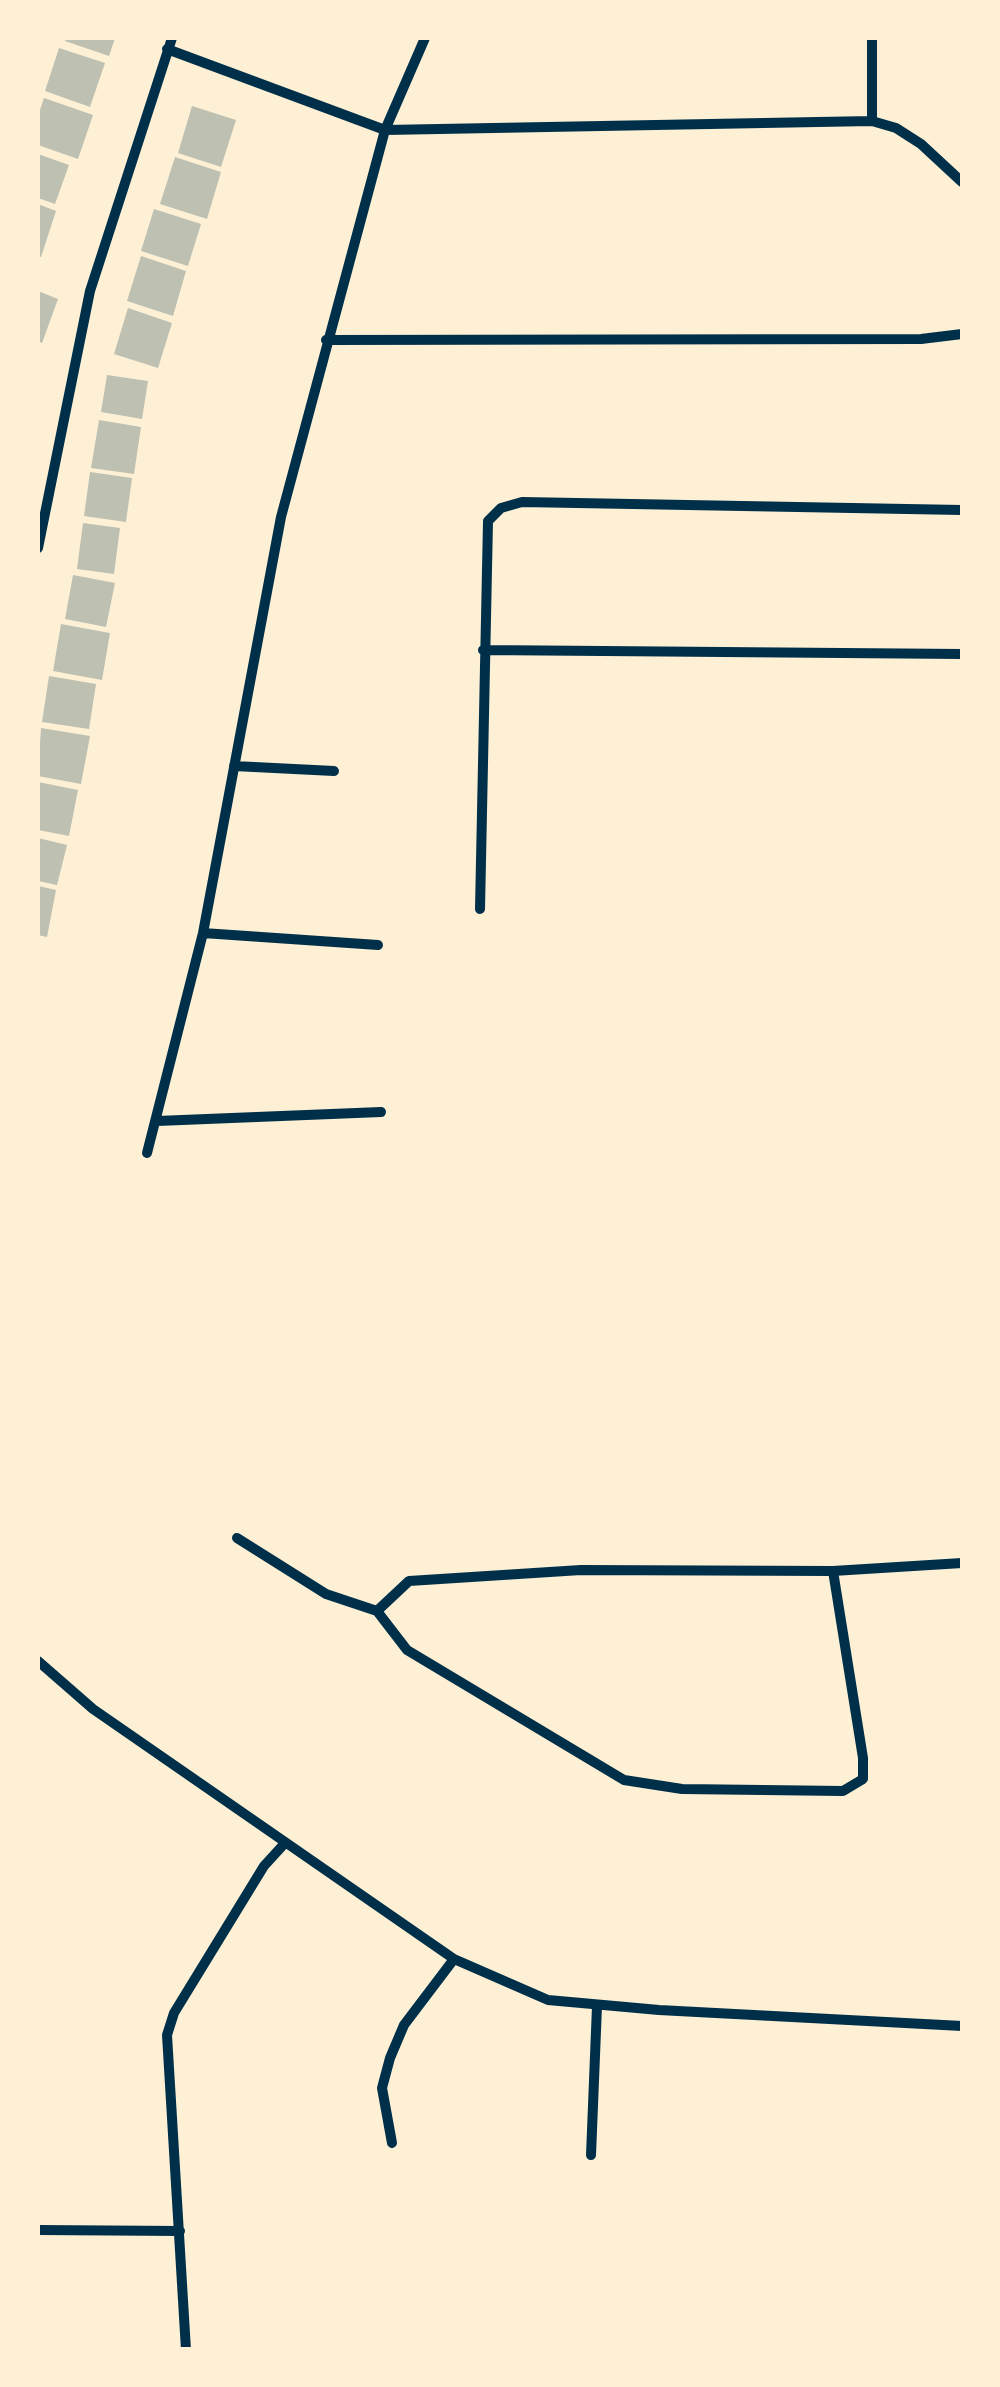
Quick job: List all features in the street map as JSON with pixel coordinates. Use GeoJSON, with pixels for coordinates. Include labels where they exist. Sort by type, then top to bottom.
{"type":"FeatureCollection","features":[{"type":"Feature","properties":{"kind":"street"},"geometry":{"type":"LineString","coordinates":[[147,1153],[203,934],[281,517],[385,130],[425,38]]}},
{"type":"Feature","properties":{"kind":"street"},"geometry":{"type":"LineString","coordinates":[[872,38],[872,121]]}},
{"type":"Feature","properties":{"kind":"street"},"geometry":{"type":"LineString","coordinates":[[38,548],[90,291],[170,43],[385,130],[872,121],[896,128],[921,144],[962,182]]}},
{"type":"Feature","properties":{"kind":"street"},"geometry":{"type":"LineString","coordinates":[[326,340],[921,338],[962,334]]}},
{"type":"Feature","properties":{"kind":"street"},"geometry":{"type":"LineString","coordinates":[[480,909],[488,522],[500,508],[522,502],[962,510]]}},
{"type":"Feature","properties":{"kind":"street"},"geometry":{"type":"LineString","coordinates":[[483,650],[962,654]]}},
{"type":"Feature","properties":{"kind":"street"},"geometry":{"type":"LineString","coordinates":[[234,766],[334,771]]}},
{"type":"Feature","properties":{"kind":"street"},"geometry":{"type":"LineString","coordinates":[[203,934],[378,945]]}},
{"type":"Feature","properties":{"kind":"street"},"geometry":{"type":"LineString","coordinates":[[157,1121],[381,1112]]}},
{"type":"Feature","properties":{"kind":"street"},"geometry":{"type":"LineString","coordinates":[[237,1538],[326,1594],[377,1611],[407,1650],[624,1780],[682,1789],[843,1791],[863,1779],[863,1758],[833,1572]]}},
{"type":"Feature","properties":{"kind":"street"},"geometry":{"type":"LineString","coordinates":[[377,1611],[409,1581],[581,1570],[833,1572],[962,1562]]}},
{"type":"Feature","properties":{"kind":"street"},"geometry":{"type":"LineString","coordinates":[[38,1661],[93,1710],[454,1959],[548,2000],[962,2026]]}},
{"type":"Feature","properties":{"kind":"street"},"geometry":{"type":"LineString","coordinates":[[186,2350],[167,2035],[174,2013],[244,1899],[285,1844]]}},
{"type":"Feature","properties":{"kind":"street"},"geometry":{"type":"LineString","coordinates":[[392,2143],[382,2088],[390,2058],[404,2025],[454,1959]]}},
{"type":"Feature","properties":{"kind":"street"},"geometry":{"type":"LineString","coordinates":[[591,2155],[598,2006]]}},
{"type":"Feature","properties":{"kind":"street"},"geometry":{"type":"LineString","coordinates":[[38,2230],[180,2231]]}},
{"type":"Feature","properties":{"kind":"building"},"geometry":{"type":"Polygon","coordinates":[[[115,38],[109,56],[65,41],[115,38]]]}},
{"type":"Feature","properties":{"kind":"building"},"geometry":{"type":"Polygon","coordinates":[[[59,48],[105,63],[90,107],[45,91],[59,48]]]}},
{"type":"Feature","properties":{"kind":"building"},"geometry":{"type":"Polygon","coordinates":[[[44,98],[93,115],[78,159],[38,145],[38,116],[44,98]]]}},
{"type":"Feature","properties":{"kind":"building"},"geometry":{"type":"Polygon","coordinates":[[[192,106],[236,120],[221,167],[178,153],[192,106]]]}},
{"type":"Feature","properties":{"kind":"building"},"geometry":{"type":"Polygon","coordinates":[[[38,154],[69,165],[55,204],[38,198],[38,154]]]}},
{"type":"Feature","properties":{"kind":"building"},"geometry":{"type":"Polygon","coordinates":[[[175,157],[221,172],[207,219],[160,204],[175,157]]]}},
{"type":"Feature","properties":{"kind":"building"},"geometry":{"type":"Polygon","coordinates":[[[38,204],[56,211],[41,257],[38,256],[38,204]]]}},
{"type":"Feature","properties":{"kind":"building"},"geometry":{"type":"Polygon","coordinates":[[[154,209],[201,224],[188,266],[141,251],[154,209]]]}},
{"type":"Feature","properties":{"kind":"building"},"geometry":{"type":"Polygon","coordinates":[[[141,256],[186,271],[173,316],[127,301],[141,256]]]}},
{"type":"Feature","properties":{"kind":"building"},"geometry":{"type":"Polygon","coordinates":[[[38,291],[58,299],[42,343],[38,341],[38,291]]]}},
{"type":"Feature","properties":{"kind":"building"},"geometry":{"type":"Polygon","coordinates":[[[128,308],[172,323],[158,368],[114,354],[128,308]]]}},
{"type":"Feature","properties":{"kind":"building"},"geometry":{"type":"Polygon","coordinates":[[[107,375],[148,381],[142,419],[101,412],[107,375]]]}},
{"type":"Feature","properties":{"kind":"building"},"geometry":{"type":"Polygon","coordinates":[[[99,420],[141,427],[134,474],[91,468],[99,420]]]}},
{"type":"Feature","properties":{"kind":"building"},"geometry":{"type":"Polygon","coordinates":[[[90,472],[132,478],[126,522],[84,516],[90,472]]]}},
{"type":"Feature","properties":{"kind":"building"},"geometry":{"type":"Polygon","coordinates":[[[83,523],[120,528],[114,574],[77,569],[83,523]]]}},
{"type":"Feature","properties":{"kind":"building"},"geometry":{"type":"Polygon","coordinates":[[[73,575],[115,583],[106,627],[65,619],[73,575]]]}},
{"type":"Feature","properties":{"kind":"building"},"geometry":{"type":"Polygon","coordinates":[[[61,624],[110,633],[102,680],[53,671],[61,624]]]}},
{"type":"Feature","properties":{"kind":"building"},"geometry":{"type":"Polygon","coordinates":[[[49,676],[96,684],[89,729],[42,722],[49,676]]]}},
{"type":"Feature","properties":{"kind":"building"},"geometry":{"type":"Polygon","coordinates":[[[41,728],[90,736],[81,784],[38,776],[41,728]]]}},
{"type":"Feature","properties":{"kind":"building"},"geometry":{"type":"Polygon","coordinates":[[[38,782],[78,790],[69,836],[38,830],[38,782]]]}},
{"type":"Feature","properties":{"kind":"building"},"geometry":{"type":"Polygon","coordinates":[[[38,838],[67,845],[57,885],[38,881],[38,838]]]}},
{"type":"Feature","properties":{"kind":"building"},"geometry":{"type":"Polygon","coordinates":[[[38,886],[56,890],[47,937],[38,935],[38,886]]]}}]}
